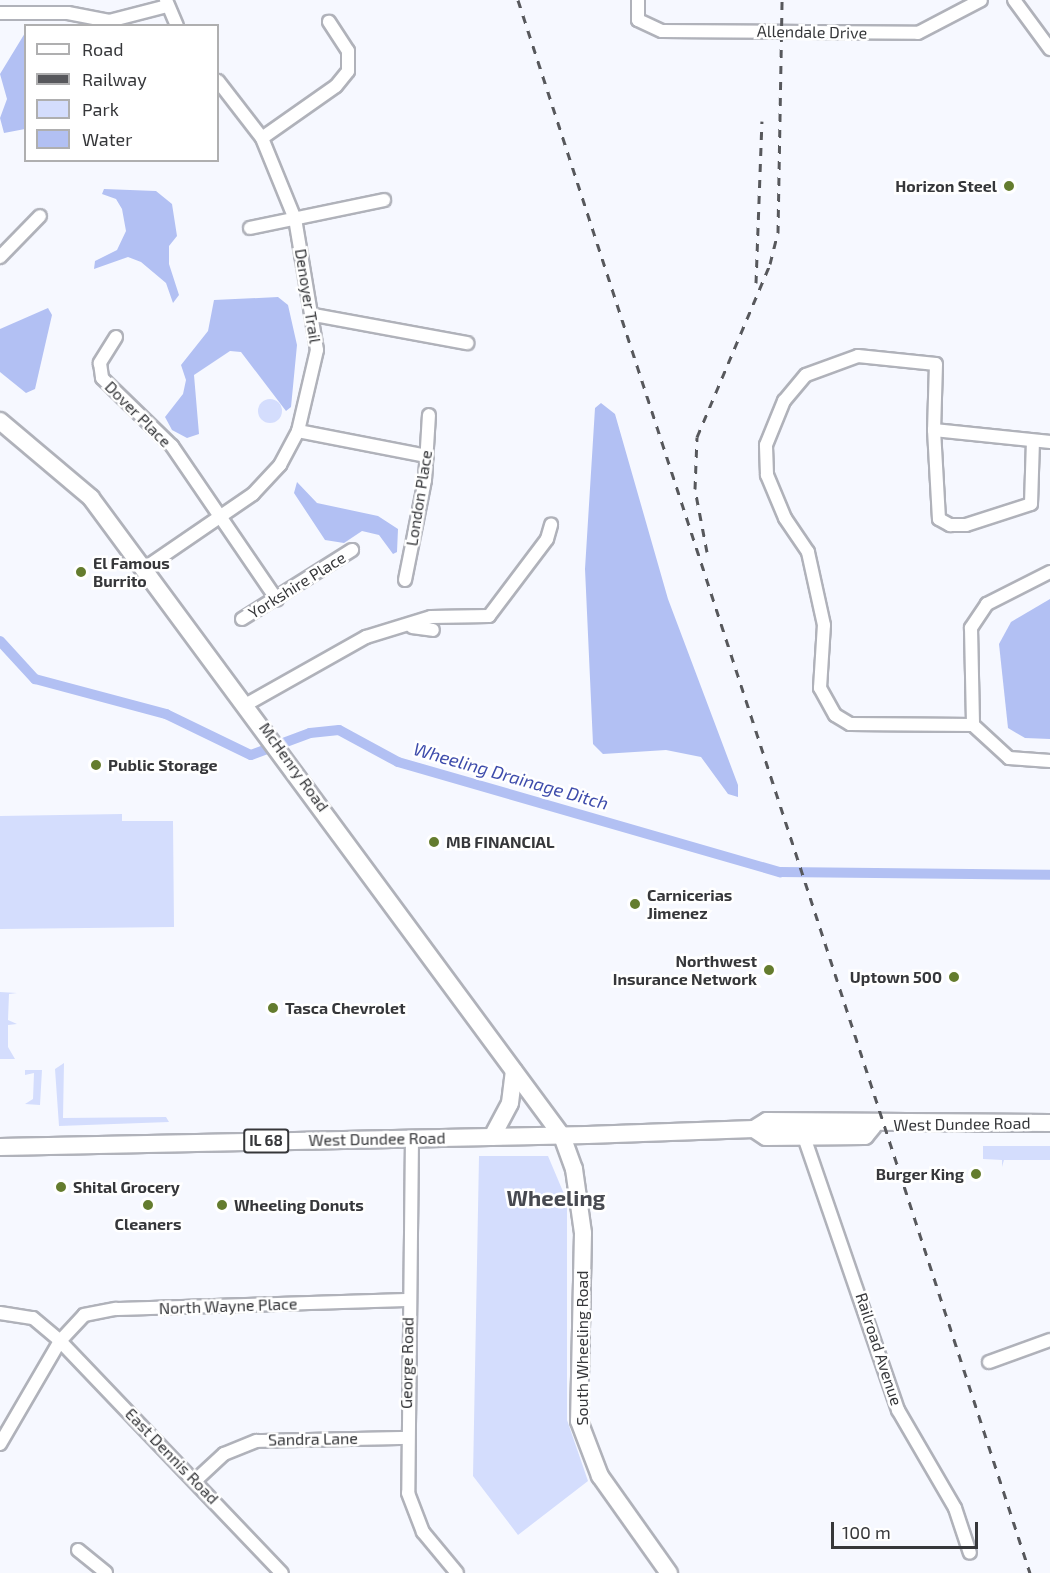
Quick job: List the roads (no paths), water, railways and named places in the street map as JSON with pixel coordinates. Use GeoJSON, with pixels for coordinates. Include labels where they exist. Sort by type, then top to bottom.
{"type":"FeatureCollection","features":[{"type":"Feature","properties":{"kind":"main road","name":"McHenry Road"},"geometry":{"type":"LineString","coordinates":[[0,421],[91,498],[286,755],[562,1136]]}},
{"type":"Feature","properties":{"kind":"main road"},"geometry":{"type":"LineString","coordinates":[[492,1137],[510,1103],[514,1071]]}},
{"type":"Feature","properties":{"kind":"main road","name":"West Dundee Road"},"geometry":{"type":"LineString","coordinates":[[0,1147],[562,1136],[754,1129],[767,1121],[864,1120],[873,1126],[1050,1123]]}},
{"type":"Feature","properties":{"kind":"main road","name":"West Dundee Road"},"geometry":{"type":"LineString","coordinates":[[754,1129],[766,1137],[865,1136],[873,1126]]}},
{"type":"Feature","properties":{"kind":"main road","name":"South Wheeling Road"},"geometry":{"type":"LineString","coordinates":[[562,1136],[574,1169],[583,1233],[579,1421],[600,1476],[669,1573]]}},
{"type":"Feature","properties":{"kind":"street","name":"Allendale Drive"},"geometry":{"type":"LineString","coordinates":[[639,0],[638,20],[662,31],[918,33],[981,0]]}},
{"type":"Feature","properties":{"kind":"street"},"geometry":{"type":"LineString","coordinates":[[1014,0],[1050,49]]}},
{"type":"Feature","properties":{"kind":"street"},"geometry":{"type":"LineString","coordinates":[[0,13],[68,13],[109,21],[166,3],[176,24]]}},
{"type":"Feature","properties":{"kind":"street"},"geometry":{"type":"LineString","coordinates":[[262,138],[336,86],[348,70],[348,51],[329,22]]}},
{"type":"Feature","properties":{"kind":"street","name":"Denoyer Trail"},"geometry":{"type":"LineString","coordinates":[[145,568],[218,519],[260,487],[298,431],[317,350],[314,315],[295,219],[262,138],[219,87]]}},
{"type":"Feature","properties":{"kind":"street"},"geometry":{"type":"LineString","coordinates":[[250,228],[384,200]]}},
{"type":"Feature","properties":{"kind":"street"},"geometry":{"type":"LineString","coordinates":[[0,256],[40,216]]}},
{"type":"Feature","properties":{"kind":"street"},"geometry":{"type":"LineString","coordinates":[[314,315],[467,343]]}},
{"type":"Feature","properties":{"kind":"street","name":"Dover Place"},"geometry":{"type":"LineString","coordinates":[[116,337],[100,363],[102,378],[172,446],[218,519],[277,600]]}},
{"type":"Feature","properties":{"kind":"street"},"geometry":{"type":"LineString","coordinates":[[1033,441],[1031,504],[966,525],[950,525],[939,519],[934,430],[936,364],[858,356],[831,363],[806,375],[784,401],[766,445],[767,475],[785,518],[808,552],[824,625],[820,688],[835,715],[850,724],[973,725],[1009,758],[1050,761]]}},
{"type":"Feature","properties":{"kind":"street","name":"London Place"},"geometry":{"type":"LineString","coordinates":[[405,580],[427,456],[429,415]]}},
{"type":"Feature","properties":{"kind":"street"},"geometry":{"type":"LineString","coordinates":[[934,430],[1050,442]]}},
{"type":"Feature","properties":{"kind":"street"},"geometry":{"type":"LineString","coordinates":[[298,431],[427,456]]}},
{"type":"Feature","properties":{"kind":"street"},"geometry":{"type":"LineString","coordinates":[[247,704],[366,637],[412,627],[431,617],[496,612],[551,525]]}},
{"type":"Feature","properties":{"kind":"street","name":"Yorkshire Place"},"geometry":{"type":"LineString","coordinates":[[242,620],[277,600],[352,550]]}},
{"type":"Feature","properties":{"kind":"street"},"geometry":{"type":"LineString","coordinates":[[973,725],[970,628],[987,604],[1050,572]]}},
{"type":"Feature","properties":{"kind":"street"},"geometry":{"type":"LineString","coordinates":[[412,627],[433,630]]}},
{"type":"Feature","properties":{"kind":"street","name":"Railroad Avenue"},"geometry":{"type":"LineString","coordinates":[[804,1137],[898,1410],[955,1508],[970,1553]]}},
{"type":"Feature","properties":{"kind":"street","name":"George Road"},"geometry":{"type":"LineString","coordinates":[[412,1138],[406,1438],[408,1493],[423,1532],[457,1573]]}},
{"type":"Feature","properties":{"kind":"street","name":"North Wayne Place"},"geometry":{"type":"LineString","coordinates":[[0,1444],[60,1341],[84,1315],[116,1309],[408,1300]]}},
{"type":"Feature","properties":{"kind":"street","name":"East Dennis Road"},"geometry":{"type":"LineString","coordinates":[[0,1313],[33,1318],[60,1341],[196,1479],[276,1571]]}},
{"type":"Feature","properties":{"kind":"street"},"geometry":{"type":"LineString","coordinates":[[989,1362],[1050,1340]]}},
{"type":"Feature","properties":{"kind":"street","name":"Sandra Lane"},"geometry":{"type":"LineString","coordinates":[[196,1479],[224,1454],[257,1441],[406,1438]]}},
{"type":"Feature","properties":{"kind":"street"},"geometry":{"type":"LineString","coordinates":[[78,1551],[106,1573]]}},
{"type":"Feature","properties":{"kind":"water"},"geometry":{"type":"Polygon","coordinates":[[[24,35],[24,129],[4,133],[0,118],[7,99],[0,74],[24,35]]]}},
{"type":"Feature","properties":{"kind":"water"},"geometry":{"type":"Polygon","coordinates":[[[104,189],[156,191],[172,204],[177,236],[169,246],[169,264],[179,295],[173,303],[166,283],[141,262],[128,257],[94,269],[95,261],[117,250],[126,231],[122,209],[116,199],[102,194],[104,189]]]}},
{"type":"Feature","properties":{"kind":"water"},"geometry":{"type":"Polygon","coordinates":[[[278,297],[288,305],[297,345],[291,407],[286,411],[241,352],[230,351],[194,375],[199,434],[187,438],[172,430],[165,417],[183,394],[186,380],[181,365],[208,331],[214,300],[278,297]]]}},
{"type":"Feature","properties":{"kind":"water"},"geometry":{"type":"Polygon","coordinates":[[[48,308],[52,315],[35,389],[26,393],[0,372],[0,329],[48,308]]]}},
{"type":"Feature","properties":{"kind":"water"},"geometry":{"type":"Polygon","coordinates":[[[601,403],[615,414],[668,599],[738,785],[738,797],[728,794],[701,757],[666,750],[603,754],[593,744],[585,569],[595,408],[601,403]]]}},
{"type":"Feature","properties":{"kind":"water"},"geometry":{"type":"Polygon","coordinates":[[[297,482],[317,503],[378,516],[398,529],[397,552],[393,554],[379,535],[362,531],[344,543],[325,540],[294,493],[297,482]]]}},
{"type":"Feature","properties":{"kind":"water"},"geometry":{"type":"Polygon","coordinates":[[[1050,599],[1050,739],[1025,738],[1008,728],[999,644],[1011,622],[1050,599]]]}},
{"type":"Feature","properties":{"kind":"waterway","name":"Wheeling Drainage Ditch"},"geometry":{"type":"LineString","coordinates":[[0,641],[35,679],[166,714],[251,755],[310,733],[339,730],[398,762],[780,872],[1050,875]]}},
{"type":"Feature","properties":{"kind":"railway"},"geometry":{"type":"LineString","coordinates":[[518,0],[1030,1573]]}},
{"type":"Feature","properties":{"kind":"railway"},"geometry":{"type":"LineString","coordinates":[[707,552],[695,489],[697,437],[770,264],[778,233],[782,0]]}},
{"type":"Feature","properties":{"kind":"railway"},"geometry":{"type":"LineString","coordinates":[[756,283],[762,121]]}},
{"type":"Feature","properties":{"kind":"place","name":"Horizon Steel"},"geometry":{"type":"Point","coordinates":[1009,186]}},
{"type":"Feature","properties":{"kind":"place","name":"El Famous Burrito"},"geometry":{"type":"Point","coordinates":[81,572]}},
{"type":"Feature","properties":{"kind":"place","name":"Public Storage"},"geometry":{"type":"Point","coordinates":[96,765]}},
{"type":"Feature","properties":{"kind":"place","name":"MB FINANCIAL"},"geometry":{"type":"Point","coordinates":[434,842]}},
{"type":"Feature","properties":{"kind":"place","name":"Carnicerias Jimenez"},"geometry":{"type":"Point","coordinates":[635,904]}},
{"type":"Feature","properties":{"kind":"place","name":"Northwest Insurance Network"},"geometry":{"type":"Point","coordinates":[769,970]}},
{"type":"Feature","properties":{"kind":"place","name":"Uptown 500"},"geometry":{"type":"Point","coordinates":[954,977]}},
{"type":"Feature","properties":{"kind":"place","name":"Tasca Chevrolet"},"geometry":{"type":"Point","coordinates":[273,1008]}},
{"type":"Feature","properties":{"kind":"place","name":"Burger King"},"geometry":{"type":"Point","coordinates":[976,1174]}},
{"type":"Feature","properties":{"kind":"place","name":"Shital Grocery"},"geometry":{"type":"Point","coordinates":[61,1187]}},
{"type":"Feature","properties":{"kind":"place","name":"Cleaners"},"geometry":{"type":"Point","coordinates":[148,1205]}},
{"type":"Feature","properties":{"kind":"place","name":"Wheeling Donuts"},"geometry":{"type":"Point","coordinates":[222,1205]}},
{"type":"Feature","properties":{"kind":"district","name":"Wheeling"},"geometry":{"type":"Point","coordinates":[556,1198]}}]}
